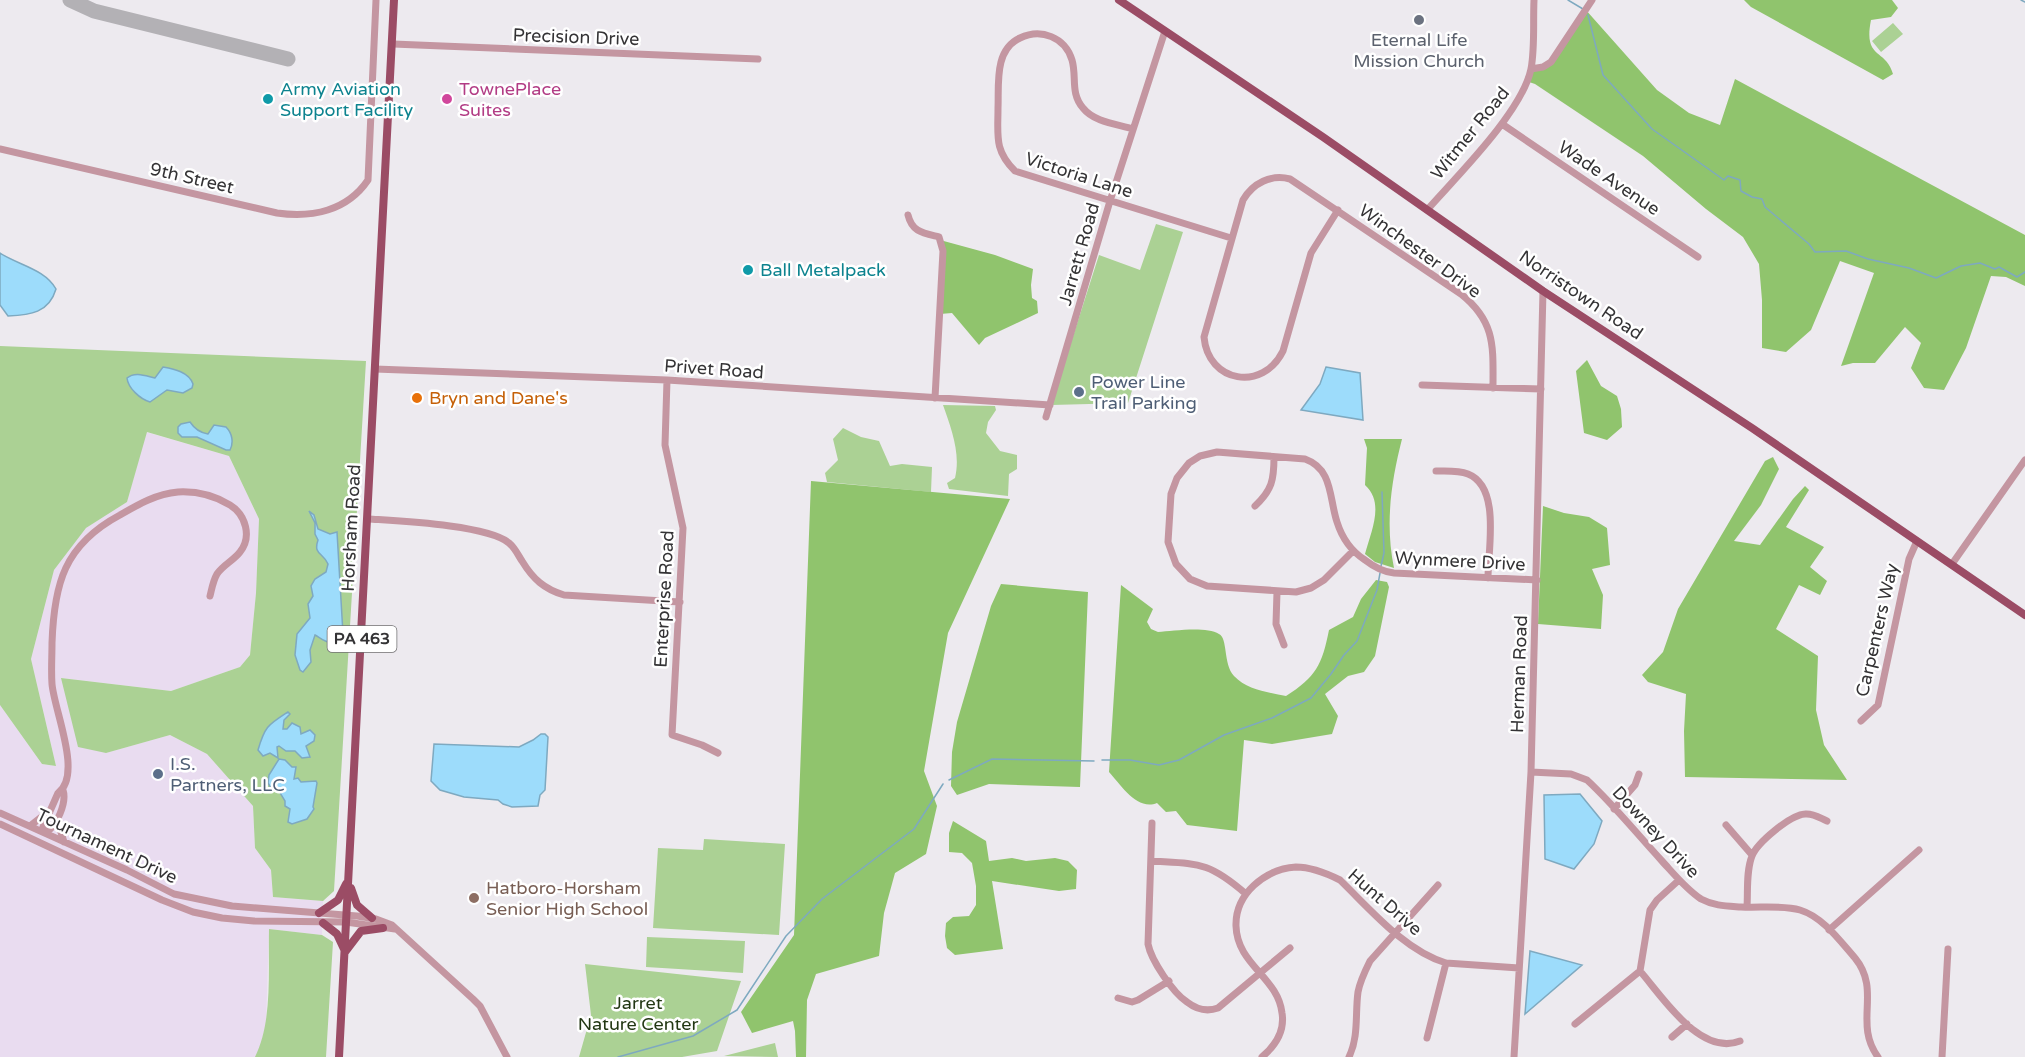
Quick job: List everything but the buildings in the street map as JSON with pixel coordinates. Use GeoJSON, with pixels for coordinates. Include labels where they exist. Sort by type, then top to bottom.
{"type":"FeatureCollection","features":[{"type":"Feature","properties":{"kind":"main road","name":"Horsham Road"},"geometry":{"type":"LineString","coordinates":[[339,1057],[369,519],[394,0]]}},
{"type":"Feature","properties":{"kind":"main road","name":"Norristown Road"},"geometry":{"type":"LineString","coordinates":[[1119,0],[1313,130],[1543,291],[1752,428],[2025,615]]}},
{"type":"Feature","properties":{"kind":"main road"},"geometry":{"type":"LineString","coordinates":[[319,913],[338,900],[349,879]]}},
{"type":"Feature","properties":{"kind":"main road"},"geometry":{"type":"LineString","coordinates":[[349,879],[357,905],[372,918]]}},
{"type":"Feature","properties":{"kind":"main road"},"geometry":{"type":"LineString","coordinates":[[323,923],[337,934],[345,952],[361,931],[383,928]]}},
{"type":"Feature","properties":{"kind":"street","name":"9th Street"},"geometry":{"type":"LineString","coordinates":[[0,149],[286,214],[311,214],[338,207],[352,198],[368,180],[376,0]]}},
{"type":"Feature","properties":{"kind":"street","name":"Witmer Road"},"geometry":{"type":"LineString","coordinates":[[1427,210],[1502,124],[1519,98],[1531,69],[1534,0]]}},
{"type":"Feature","properties":{"kind":"street"},"geometry":{"type":"LineString","coordinates":[[1531,69],[1543,67],[1551,62],[1592,0]]}},
{"type":"Feature","properties":{"kind":"street","name":"Jarrett Road"},"geometry":{"type":"LineString","coordinates":[[1046,417],[1110,201],[1165,31]]}},
{"type":"Feature","properties":{"kind":"street","name":"Victoria Lane"},"geometry":{"type":"LineString","coordinates":[[1133,129],[1094,117],[1084,110],[1074,94],[1072,62],[1067,51],[1056,38],[1042,33],[1027,35],[1015,41],[1004,53],[999,68],[997,144],[1006,162],[1021,174],[1231,238]]}},
{"type":"Feature","properties":{"kind":"street","name":"Precision Drive"},"geometry":{"type":"LineString","coordinates":[[393,44],[758,59]]}},
{"type":"Feature","properties":{"kind":"street","name":"Wade Avenue"},"geometry":{"type":"LineString","coordinates":[[1502,124],[1698,257]]}},
{"type":"Feature","properties":{"kind":"street","name":"Winchester Drive"},"geometry":{"type":"LineString","coordinates":[[1338,210],[1311,253],[1283,351],[1278,361],[1266,372],[1249,377],[1230,375],[1222,371],[1210,359],[1204,344],[1204,337],[1231,238],[1246,194],[1259,183],[1275,177],[1290,179],[1338,210],[1461,294],[1476,308],[1487,325],[1493,345],[1493,388]]}},
{"type":"Feature","properties":{"kind":"street"},"geometry":{"type":"LineString","coordinates":[[908,215],[915,230],[939,237],[943,251],[935,398]]}},
{"type":"Feature","properties":{"kind":"street","name":"Herman Road"},"geometry":{"type":"LineString","coordinates":[[1514,1057],[1531,772],[1543,291]]}},
{"type":"Feature","properties":{"kind":"street","name":"Privet Road"},"geometry":{"type":"LineString","coordinates":[[375,369],[667,380],[1050,405]]}},
{"type":"Feature","properties":{"kind":"street","name":"Enterprise Road"},"geometry":{"type":"LineString","coordinates":[[667,380],[665,445],[683,528],[672,735],[718,753]]}},
{"type":"Feature","properties":{"kind":"street"},"geometry":{"type":"LineString","coordinates":[[1422,385],[1541,388]]}},
{"type":"Feature","properties":{"kind":"street","name":"Wynmere Drive"},"geometry":{"type":"LineString","coordinates":[[1353,550],[1324,580],[1301,591],[1277,592],[1207,586],[1193,581],[1176,564],[1168,542],[1171,494],[1177,478],[1189,463],[1210,453],[1305,459],[1315,463],[1326,474],[1337,522],[1345,539],[1353,550],[1381,570],[1392,573],[1537,580]]}},
{"type":"Feature","properties":{"kind":"street"},"geometry":{"type":"LineString","coordinates":[[1255,506],[1272,485],[1274,457]]}},
{"type":"Feature","properties":{"kind":"street"},"geometry":{"type":"LineString","coordinates":[[1952,564],[2024,464]]}},
{"type":"Feature","properties":{"kind":"street"},"geometry":{"type":"LineString","coordinates":[[1436,471],[1461,471],[1478,480],[1486,490],[1490,506],[1488,578]]}},
{"type":"Feature","properties":{"kind":"street"},"geometry":{"type":"LineString","coordinates":[[63,790],[65,796],[59,814],[51,830],[45,833],[43,826],[58,793],[63,790],[67,781],[67,753],[52,684],[54,610],[59,584],[74,554],[86,538],[105,523],[153,497],[178,492],[195,492],[218,498],[234,507],[242,515],[246,528],[246,540],[241,552],[218,572],[210,596]]}},
{"type":"Feature","properties":{"kind":"street"},"geometry":{"type":"LineString","coordinates":[[369,519],[420,522],[495,534],[514,548],[534,579],[551,591],[564,595],[680,602]]}},
{"type":"Feature","properties":{"kind":"street","name":"Carpenters Way"},"geometry":{"type":"LineString","coordinates":[[1861,721],[1878,705],[1909,559],[1917,541]]}},
{"type":"Feature","properties":{"kind":"street"},"geometry":{"type":"LineString","coordinates":[[1277,592],[1276,624],[1284,645]]}},
{"type":"Feature","properties":{"kind":"street","name":"Downey Drive"},"geometry":{"type":"LineString","coordinates":[[1531,772],[1571,774],[1581,777],[1592,785],[1679,880],[1696,895],[1712,904],[1799,910],[1813,916],[1829,930],[1865,974],[1868,992],[1866,1029],[1878,1057]]}},
{"type":"Feature","properties":{"kind":"street"},"geometry":{"type":"LineString","coordinates":[[1614,809],[1635,785],[1639,774]]}},
{"type":"Feature","properties":{"kind":"street"},"geometry":{"type":"LineString","coordinates":[[30,826],[51,810]]}},
{"type":"Feature","properties":{"kind":"street","name":"Tournament Drive"},"geometry":{"type":"LineString","coordinates":[[0,813],[174,894],[216,904],[319,913],[346,919]]}},
{"type":"Feature","properties":{"kind":"street"},"geometry":{"type":"LineString","coordinates":[[59,814],[59,826],[64,842]]}},
{"type":"Feature","properties":{"kind":"street"},"geometry":{"type":"LineString","coordinates":[[1747,907],[1749,866],[1752,855],[1774,832],[1796,816],[1812,814],[1827,821]]}},
{"type":"Feature","properties":{"kind":"street"},"geometry":{"type":"LineString","coordinates":[[1152,823],[1148,944],[1151,955],[1168,981],[1188,1004],[1211,1010],[1222,1006],[1258,972],[1290,948]]}},
{"type":"Feature","properties":{"kind":"street","name":"Tournament Drive"},"geometry":{"type":"LineString","coordinates":[[0,824],[154,897],[193,912],[244,920],[323,923],[346,919]]}},
{"type":"Feature","properties":{"kind":"street"},"geometry":{"type":"LineString","coordinates":[[1726,825],[1752,855]]}},
{"type":"Feature","properties":{"kind":"street"},"geometry":{"type":"LineString","coordinates":[[1829,930],[1919,850]]}},
{"type":"Feature","properties":{"kind":"street"},"geometry":{"type":"LineString","coordinates":[[1151,861],[1206,866],[1246,894],[1237,914],[1238,941],[1246,957],[1276,992],[1283,1017],[1277,1041],[1262,1057]]}},
{"type":"Feature","properties":{"kind":"street","name":"Hunt Drive"},"geometry":{"type":"LineString","coordinates":[[1246,894],[1262,879],[1278,871],[1298,867],[1320,871],[1340,880],[1418,950],[1446,963],[1519,968]]}},
{"type":"Feature","properties":{"kind":"street"},"geometry":{"type":"LineString","coordinates":[[1575,1024],[1640,971],[1650,910],[1657,900],[1679,880]]}},
{"type":"Feature","properties":{"kind":"street"},"geometry":{"type":"LineString","coordinates":[[1349,1057],[1355,1039],[1361,979],[1370,961],[1438,885]]}},
{"type":"Feature","properties":{"kind":"street"},"geometry":{"type":"LineString","coordinates":[[346,919],[372,918],[387,922],[405,936],[480,1006],[507,1057]]}},
{"type":"Feature","properties":{"kind":"street"},"geometry":{"type":"LineString","coordinates":[[346,919],[395,929]]}},
{"type":"Feature","properties":{"kind":"street"},"geometry":{"type":"LineString","coordinates":[[1942,1057],[1948,949]]}},
{"type":"Feature","properties":{"kind":"street"},"geometry":{"type":"LineString","coordinates":[[1427,1038],[1446,963]]}},
{"type":"Feature","properties":{"kind":"street"},"geometry":{"type":"LineString","coordinates":[[1640,971],[1687,1024],[1713,1042],[1731,1044],[1740,1041]]}},
{"type":"Feature","properties":{"kind":"street"},"geometry":{"type":"LineString","coordinates":[[1118,998],[1132,1002],[1138,1000],[1168,981]]}},
{"type":"Feature","properties":{"kind":"street"},"geometry":{"type":"LineString","coordinates":[[1672,1036],[1687,1024]]}},
{"type":"Feature","properties":{"kind":"shaded area"},"geometry":{"type":"Polygon","coordinates":[[[146,432],[229,456],[259,519],[256,593],[250,655],[240,667],[171,691],[62,678],[106,753],[170,735],[207,754],[253,806],[255,848],[271,870],[273,897],[323,901],[322,935],[269,929],[266,1024],[261,1045],[255,1057],[0,1057],[0,705],[42,764],[56,766],[31,659],[54,570],[86,528],[127,502],[146,432]]]}},
{"type":"Feature","properties":{"kind":"green space"},"geometry":{"type":"Polygon","coordinates":[[[1744,0],[1892,0],[1898,8],[1891,17],[1871,20],[1869,33],[1873,48],[1890,66],[1893,74],[1883,80],[1751,7],[1744,0]]]}},
{"type":"Feature","properties":{"kind":"green space"},"geometry":{"type":"Polygon","coordinates":[[[1585,9],[1657,90],[1689,113],[1720,125],[1735,79],[2025,235],[2025,286],[2006,277],[1991,276],[1966,348],[1944,390],[1924,388],[1911,368],[1921,343],[1905,327],[1875,363],[1853,363],[1841,366],[1874,273],[1840,261],[1811,330],[1786,352],[1762,348],[1759,264],[1743,237],[1643,156],[1535,84],[1526,81],[1531,69],[1551,62],[1585,9]]]}},
{"type":"Feature","properties":{"kind":"green space"},"geometry":{"type":"Polygon","coordinates":[[[1893,23],[1903,34],[1881,52],[1872,41],[1893,23]]]}},
{"type":"Feature","properties":{"kind":"green space"},"geometry":{"type":"Polygon","coordinates":[[[1156,224],[1183,232],[1128,403],[1051,405],[1099,255],[1140,270],[1156,224]]]}},
{"type":"Feature","properties":{"kind":"green space"},"geometry":{"type":"Polygon","coordinates":[[[940,240],[995,255],[1033,269],[1032,298],[1037,301],[1038,313],[985,338],[979,345],[952,313],[940,314],[940,240]]]}},
{"type":"Feature","properties":{"kind":"green space"},"geometry":{"type":"Polygon","coordinates":[[[0,346],[366,361],[334,891],[323,901],[273,897],[271,870],[255,848],[253,806],[207,754],[170,735],[106,753],[78,747],[61,678],[171,691],[240,667],[250,655],[256,593],[259,519],[229,456],[147,432],[127,502],[86,528],[54,570],[31,659],[56,766],[42,764],[0,705],[0,346]]]}},
{"type":"Feature","properties":{"kind":"green space"},"geometry":{"type":"Polygon","coordinates":[[[1587,360],[1601,386],[1617,396],[1621,409],[1622,427],[1607,440],[1584,433],[1576,371],[1587,360]]]}},
{"type":"Feature","properties":{"kind":"green space"},"geometry":{"type":"Polygon","coordinates":[[[943,405],[995,406],[996,410],[988,422],[986,433],[1000,451],[1017,455],[1017,469],[1009,474],[1008,496],[949,489],[947,483],[955,478],[957,459],[943,405]]]}},
{"type":"Feature","properties":{"kind":"green space"},"geometry":{"type":"Polygon","coordinates":[[[843,428],[861,437],[879,441],[890,466],[902,464],[932,467],[931,492],[827,482],[825,473],[838,460],[833,439],[843,428]]]}},
{"type":"Feature","properties":{"kind":"green space"},"geometry":{"type":"Polygon","coordinates":[[[1364,439],[1402,439],[1390,503],[1391,552],[1394,568],[1375,562],[1365,554],[1375,518],[1375,509],[1371,492],[1365,485],[1367,448],[1364,439]]]}},
{"type":"Feature","properties":{"kind":"green space"},"geometry":{"type":"Polygon","coordinates":[[[1773,457],[1779,469],[1761,505],[1734,541],[1760,545],[1793,499],[1805,486],[1809,490],[1786,527],[1824,547],[1810,567],[1827,581],[1820,595],[1799,585],[1776,629],[1818,656],[1816,710],[1824,745],[1847,780],[1685,777],[1686,694],[1648,682],[1642,675],[1663,652],[1678,609],[1765,461],[1773,457]]]}},
{"type":"Feature","properties":{"kind":"green space"},"geometry":{"type":"Polygon","coordinates":[[[811,481],[1010,499],[948,633],[924,771],[937,806],[926,854],[895,873],[884,913],[879,956],[816,974],[807,1000],[806,1057],[796,1057],[793,1021],[752,1033],[741,1012],[794,935],[811,481]]]}},
{"type":"Feature","properties":{"kind":"green space"},"geometry":{"type":"Polygon","coordinates":[[[1543,506],[1564,513],[1589,517],[1607,528],[1610,565],[1592,569],[1603,595],[1601,629],[1538,624],[1543,506]]]}},
{"type":"Feature","properties":{"kind":"green space"},"geometry":{"type":"Polygon","coordinates":[[[1376,580],[1387,582],[1389,587],[1375,656],[1364,672],[1348,676],[1325,694],[1338,716],[1332,734],[1272,744],[1244,740],[1237,831],[1187,825],[1176,811],[1166,812],[1157,803],[1143,803],[1136,800],[1109,772],[1121,585],[1153,609],[1147,622],[1151,629],[1158,632],[1206,630],[1219,634],[1224,641],[1228,665],[1239,681],[1265,692],[1286,696],[1311,676],[1324,652],[1329,630],[1353,617],[1361,599],[1376,580]]]}},
{"type":"Feature","properties":{"kind":"green space"},"geometry":{"type":"Polygon","coordinates":[[[1001,584],[1088,592],[1080,787],[989,784],[957,795],[951,786],[952,752],[957,722],[991,606],[1001,584]]]}},
{"type":"Feature","properties":{"kind":"green space"},"geometry":{"type":"Polygon","coordinates":[[[953,821],[986,841],[989,861],[1012,858],[1026,861],[1055,858],[1068,861],[1077,870],[1076,889],[1059,891],[992,881],[1003,949],[955,955],[947,948],[946,923],[953,917],[969,916],[976,905],[976,886],[972,863],[962,853],[949,852],[949,833],[953,821]]]}},
{"type":"Feature","properties":{"kind":"green space"},"geometry":{"type":"Polygon","coordinates":[[[704,839],[785,844],[779,935],[653,928],[658,848],[703,850],[704,839]]]}},
{"type":"Feature","properties":{"kind":"green space"},"geometry":{"type":"Polygon","coordinates":[[[269,929],[322,935],[333,942],[326,1057],[255,1057],[261,1043],[267,1011],[269,929]]]}},
{"type":"Feature","properties":{"kind":"green space"},"geometry":{"type":"Polygon","coordinates":[[[647,937],[745,941],[743,973],[646,967],[647,937]]]}},
{"type":"Feature","properties":{"kind":"green space","name":"Jarret Nature Center"},"geometry":{"type":"Polygon","coordinates":[[[585,964],[741,981],[717,1051],[682,1057],[579,1057],[591,1015],[585,964]]]}},
{"type":"Feature","properties":{"kind":"green space"},"geometry":{"type":"Polygon","coordinates":[[[775,1043],[778,1057],[724,1056],[775,1043]]]}},
{"type":"Feature","properties":{"kind":"water"},"geometry":{"type":"Polygon","coordinates":[[[0,253],[38,272],[51,282],[56,289],[44,308],[24,315],[8,316],[0,305],[0,253]]]}},
{"type":"Feature","properties":{"kind":"water"},"geometry":{"type":"Polygon","coordinates":[[[163,367],[185,374],[193,384],[192,388],[183,393],[167,390],[150,402],[139,396],[130,386],[127,378],[130,376],[141,375],[155,378],[163,367]]]}},
{"type":"Feature","properties":{"kind":"water"},"geometry":{"type":"Polygon","coordinates":[[[1326,367],[1360,373],[1363,420],[1301,410],[1320,384],[1326,367]]]}},
{"type":"Feature","properties":{"kind":"water"},"geometry":{"type":"Polygon","coordinates":[[[190,422],[198,430],[208,434],[214,425],[226,427],[232,438],[230,450],[197,437],[182,437],[178,433],[178,427],[190,422]]]}},
{"type":"Feature","properties":{"kind":"water"},"geometry":{"type":"Polygon","coordinates":[[[309,511],[314,515],[318,529],[330,534],[337,532],[343,634],[342,640],[334,643],[315,635],[310,650],[311,662],[303,672],[300,670],[295,655],[297,634],[310,618],[308,604],[313,596],[311,586],[315,579],[326,572],[328,564],[318,551],[315,523],[309,511]]]}},
{"type":"Feature","properties":{"kind":"water"},"geometry":{"type":"Polygon","coordinates":[[[288,712],[290,714],[284,720],[283,729],[287,729],[292,723],[300,727],[301,734],[310,730],[315,735],[314,741],[306,746],[310,757],[302,758],[295,751],[286,751],[279,746],[277,747],[278,758],[270,753],[263,756],[258,750],[265,731],[288,712]]]}},
{"type":"Feature","properties":{"kind":"water"},"geometry":{"type":"Polygon","coordinates":[[[541,734],[548,737],[545,790],[540,795],[538,806],[512,807],[498,800],[464,797],[440,790],[431,781],[434,744],[519,747],[541,734]]]}},
{"type":"Feature","properties":{"kind":"water"},"geometry":{"type":"Polygon","coordinates":[[[279,759],[296,767],[294,779],[317,783],[314,809],[307,819],[292,824],[288,822],[290,809],[285,806],[285,801],[279,791],[271,788],[268,783],[269,775],[279,759]]]}},
{"type":"Feature","properties":{"kind":"water"},"geometry":{"type":"Polygon","coordinates":[[[1580,794],[1602,821],[1594,844],[1574,869],[1545,859],[1544,795],[1580,794]]]}},
{"type":"Feature","properties":{"kind":"water"},"geometry":{"type":"Polygon","coordinates":[[[1530,951],[1582,965],[1525,1014],[1530,951]]]}},
{"type":"Feature","properties":{"kind":"waterway"},"geometry":{"type":"LineString","coordinates":[[1568,0],[1583,9]]}},
{"type":"Feature","properties":{"kind":"waterway"},"geometry":{"type":"LineString","coordinates":[[2021,0],[2025,2]]}},
{"type":"Feature","properties":{"kind":"waterway"},"geometry":{"type":"LineString","coordinates":[[1588,15],[1603,75],[1652,129],[1724,180],[1728,176],[1740,180],[1741,191],[1762,199],[1765,207],[1809,244],[1815,252],[1846,251],[1868,259],[1909,268],[1936,278],[1961,266],[1980,263],[1995,269],[1999,267],[2017,277],[2025,272]]}},
{"type":"Feature","properties":{"kind":"waterway"},"geometry":{"type":"LineString","coordinates":[[1381,566],[1384,553],[1382,492]]}},
{"type":"Feature","properties":{"kind":"waterway"},"geometry":{"type":"LineString","coordinates":[[1102,760],[1130,760],[1159,765],[1179,760],[1224,735],[1272,718],[1311,698],[1357,641],[1377,590],[1380,573]]}},
{"type":"Feature","properties":{"kind":"waterway"},"geometry":{"type":"LineString","coordinates":[[949,780],[992,759],[1094,761]]}},
{"type":"Feature","properties":{"kind":"waterway"},"geometry":{"type":"LineString","coordinates":[[618,1057],[693,1036],[737,1010],[786,936],[822,899],[914,829],[943,784]]}},
{"type":"Feature","properties":{"kind":"taxiway"},"geometry":{"type":"LineString","coordinates":[[70,0],[94,11],[288,59]]}},
{"type":"Feature","properties":{"kind":"place","name":"Eternal Life Mission Church"},"geometry":{"type":"Point","coordinates":[1419,20]}},
{"type":"Feature","properties":{"kind":"place","name":"Army Aviation Support Facility"},"geometry":{"type":"Point","coordinates":[268,99]}},
{"type":"Feature","properties":{"kind":"place","name":"TownePlace Suites"},"geometry":{"type":"Point","coordinates":[447,99]}},
{"type":"Feature","properties":{"kind":"place","name":"Ball Metalpack"},"geometry":{"type":"Point","coordinates":[748,270]}},
{"type":"Feature","properties":{"kind":"place","name":"Power Line Trail Parking"},"geometry":{"type":"Point","coordinates":[1079,392]}},
{"type":"Feature","properties":{"kind":"place","name":"Bryn and Dane's"},"geometry":{"type":"Point","coordinates":[417,398]}},
{"type":"Feature","properties":{"kind":"place","name":"I.S. Partners, LLC"},"geometry":{"type":"Point","coordinates":[158,774]}},
{"type":"Feature","properties":{"kind":"place","name":"Hatboro-Horsham Senior High School"},"geometry":{"type":"Point","coordinates":[474,898]}}]}
